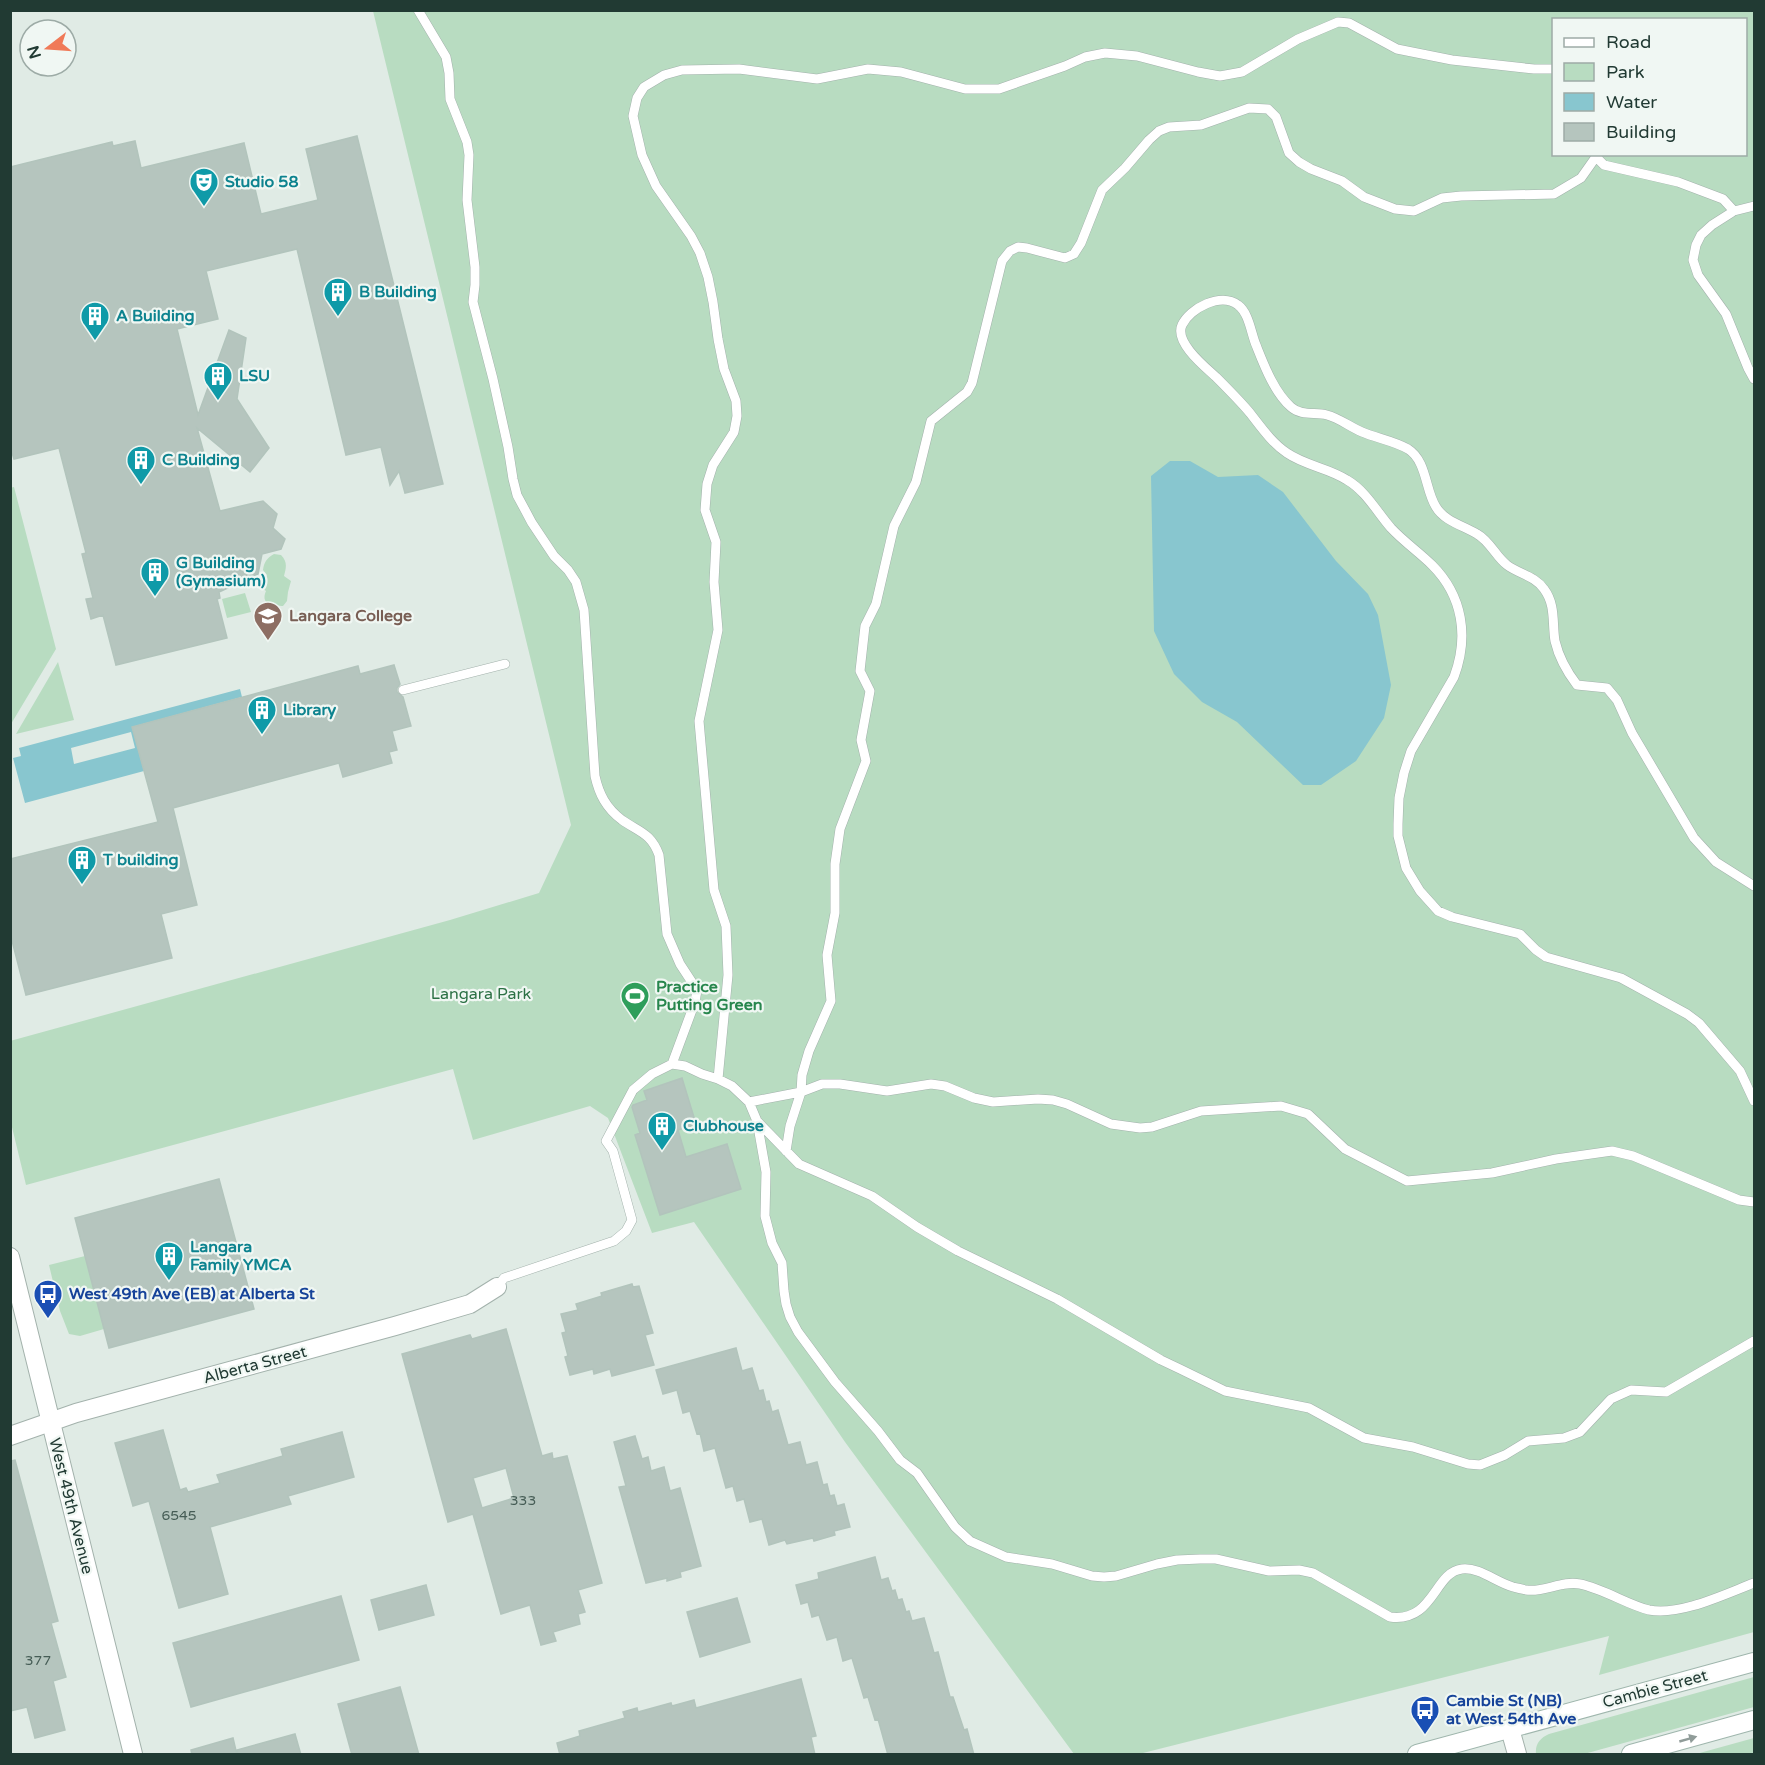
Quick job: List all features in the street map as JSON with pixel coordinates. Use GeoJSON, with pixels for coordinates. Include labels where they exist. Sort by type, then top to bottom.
{"type":"FeatureCollection","features":[{"type":"Feature","properties":{"kind":"street","name":"West 49th Avenue"},"geometry":{"type":"LineString","coordinates":[[10,1257],[134,1755]]}},
{"type":"Feature","properties":{"kind":"street","name":"Alberta Street"},"geometry":{"type":"LineString","coordinates":[[10,1436],[76,1413],[470,1304],[497,1287]]}},
{"type":"Feature","properties":{"kind":"street","name":"Cambie Street"},"geometry":{"type":"LineString","coordinates":[[1417,1755],[1755,1662]]}},
{"type":"Feature","properties":{"kind":"street"},"geometry":{"type":"LineString","coordinates":[[1631,1755],[1755,1720]]}},
{"type":"Feature","properties":{"kind":"street"},"geometry":{"type":"LineString","coordinates":[[1510,1729],[1517,1755]]}},
{"type":"Feature","properties":{"kind":"lane"},"geometry":{"type":"LineString","coordinates":[[418,10],[446,57],[450,99],[467,142],[469,155],[467,200],[475,267],[473,302],[493,379],[517,495],[554,556],[576,582],[581,597],[585,621],[595,776],[598,789],[612,811],[647,835],[656,847],[659,855],[667,934],[675,954],[697,990],[695,1002],[672,1064]]}},
{"type":"Feature","properties":{"kind":"lane"},"geometry":{"type":"LineString","coordinates":[[718,1079],[728,975],[726,926],[714,890],[699,722],[718,630],[714,582],[716,542],[705,510],[707,484],[713,465],[734,432],[737,416],[736,401],[723,369],[713,302],[700,253],[657,186],[642,154],[633,116],[637,98],[644,87],[664,75],[682,70],[740,69],[817,79],[868,69],[901,72],[964,88],[999,88],[1085,57],[1105,53],[1137,56],[1220,76],[1242,72],[1298,39],[1338,22],[1349,23],[1397,49],[1452,60],[1552,69]]}},
{"type":"Feature","properties":{"kind":"lane"},"geometry":{"type":"LineString","coordinates":[[786,1150],[809,1051],[831,1001],[827,955],[835,913],[835,864],[840,829],[866,761],[861,740],[870,691],[860,671],[865,626],[876,604],[894,526],[916,482],[932,421],[967,392],[972,383],[1002,261],[1010,251],[1018,247],[1027,248],[1065,258],[1074,254],[1081,243],[1102,190],[1149,140],[1169,127],[1201,125],[1249,108],[1268,109],[1276,117],[1289,153],[1299,162],[1342,181],[1364,197],[1395,209],[1414,211],[1442,198],[1461,196],[1554,194],[1581,178],[1597,156],[1604,165],[1678,182],[1723,199],[1734,211]]}},
{"type":"Feature","properties":{"kind":"lane"},"geometry":{"type":"LineString","coordinates":[[1755,206],[1734,211],[1712,225],[1701,235],[1693,260],[1698,275],[1726,314],[1748,368],[1755,378]]}},
{"type":"Feature","properties":{"kind":"lane"},"geometry":{"type":"LineString","coordinates":[[1755,886],[1716,862],[1694,838],[1632,733],[1617,700],[1607,688],[1577,685],[1565,669],[1555,641],[1554,610],[1545,590],[1535,580],[1507,565],[1480,536],[1451,521],[1436,508],[1419,461],[1412,452],[1361,432],[1328,415],[1303,413],[1292,408],[1276,387],[1239,306],[1231,302],[1213,302],[1195,310],[1182,325],[1180,332],[1187,348],[1285,452],[1296,459],[1347,480],[1360,490],[1390,527],[1439,573],[1455,603],[1462,630],[1458,664],[1454,676],[1411,751],[1399,798],[1398,824],[1401,850],[1406,868],[1420,891],[1438,910],[1452,917],[1520,934],[1536,951],[1546,957],[1621,978],[1687,1014],[1699,1023],[1740,1071],[1755,1101]]}},
{"type":"Feature","properties":{"kind":"lane"},"geometry":{"type":"LineString","coordinates":[[403,690],[505,664]]}},
{"type":"Feature","properties":{"kind":"lane"},"geometry":{"type":"LineString","coordinates":[[497,1287],[504,1278],[614,1241],[626,1231],[632,1220],[613,1151],[606,1141],[633,1090],[652,1074],[672,1064],[685,1066],[732,1086],[749,1102],[757,1120],[766,1172],[765,1216],[772,1243],[782,1263],[786,1304],[798,1332],[835,1382],[900,1460],[917,1473],[955,1527],[970,1541],[987,1550],[1006,1557],[1052,1564],[1092,1576],[1104,1577],[1177,1560],[1200,1559],[1216,1559],[1269,1571],[1299,1570],[1313,1573],[1390,1617],[1398,1618],[1416,1613],[1449,1574],[1458,1569],[1470,1569],[1513,1587],[1534,1591],[1580,1584],[1616,1596],[1647,1610],[1664,1612],[1683,1609],[1755,1583]]}},
{"type":"Feature","properties":{"kind":"lane"},"geometry":{"type":"LineString","coordinates":[[749,1102],[801,1092],[822,1084],[840,1084],[887,1091],[931,1084],[945,1086],[974,1098],[993,1102],[1053,1100],[1111,1124],[1140,1128],[1152,1127],[1201,1111],[1281,1106],[1308,1114],[1346,1149],[1407,1181],[1492,1173],[1556,1159],[1612,1151],[1633,1156],[1739,1200],[1755,1202]]}},
{"type":"Feature","properties":{"kind":"lane"},"geometry":{"type":"LineString","coordinates":[[757,1120],[799,1164],[872,1196],[917,1227],[958,1251],[1057,1299],[1161,1360],[1225,1391],[1309,1408],[1364,1438],[1413,1448],[1468,1464],[1480,1465],[1505,1455],[1528,1441],[1564,1438],[1580,1432],[1611,1399],[1631,1390],[1666,1392],[1755,1341]]}},
{"type":"Feature","properties":{"kind":"green space","name":"Langara Park"},"geometry":{"type":"Polygon","coordinates":[[[373,11],[1754,11],[1754,1632],[1599,1675],[1609,1636],[1139,1754],[1074,1754],[845,1442],[694,1222],[652,1233],[608,1118],[590,1106],[473,1140],[453,1069],[26,1185],[11,1123],[10,1041],[450,920],[539,893],[571,825],[373,11]]]}},
{"type":"Feature","properties":{"kind":"green space"},"geometry":{"type":"Polygon","coordinates":[[[14,487],[56,649],[11,724],[10,488],[14,487]]]}},
{"type":"Feature","properties":{"kind":"green space"},"geometry":{"type":"Polygon","coordinates":[[[274,554],[281,555],[285,560],[284,576],[291,581],[287,601],[283,606],[266,602],[266,591],[262,588],[267,575],[263,570],[264,565],[274,554]]]}},
{"type":"Feature","properties":{"kind":"green space"},"geometry":{"type":"Polygon","coordinates":[[[245,593],[251,612],[227,618],[222,599],[245,593]]]}},
{"type":"Feature","properties":{"kind":"green space"},"geometry":{"type":"Polygon","coordinates":[[[58,662],[74,720],[16,734],[58,662]]]}},
{"type":"Feature","properties":{"kind":"green space"},"geometry":{"type":"Polygon","coordinates":[[[85,1256],[104,1329],[80,1336],[69,1334],[60,1311],[49,1265],[85,1256]]]}},
{"type":"Feature","properties":{"kind":"green space"},"geometry":{"type":"Polygon","coordinates":[[[1754,1677],[1754,1707],[1584,1754],[1536,1754],[1539,1742],[1549,1734],[1754,1677]]]}},
{"type":"Feature","properties":{"kind":"green space"},"geometry":{"type":"Polygon","coordinates":[[[1754,1738],[1754,1754],[1696,1754],[1754,1738]]]}},
{"type":"Feature","properties":{"kind":"water"},"geometry":{"type":"Polygon","coordinates":[[[1170,461],[1190,461],[1218,477],[1258,475],[1283,492],[1336,561],[1368,594],[1378,615],[1391,685],[1384,718],[1356,761],[1321,785],[1303,785],[1237,722],[1202,702],[1174,674],[1154,631],[1151,476],[1170,461]]]}},
{"type":"Feature","properties":{"kind":"water"},"geometry":{"type":"Polygon","coordinates":[[[240,689],[242,697],[132,727],[144,771],[25,803],[13,758],[21,756],[19,748],[240,689]],[[131,732],[71,748],[74,764],[135,748],[131,732]]]}},
{"type":"Feature","properties":{"kind":"building"},"geometry":{"type":"Polygon","coordinates":[[[357,136],[443,484],[405,493],[399,471],[390,485],[381,447],[346,455],[297,249],[206,271],[218,319],[177,329],[198,415],[229,330],[246,338],[237,399],[269,448],[250,472],[197,428],[220,511],[263,501],[277,514],[273,528],[285,539],[281,549],[262,554],[258,574],[219,592],[220,598],[217,599],[227,638],[116,665],[103,615],[91,619],[86,599],[93,598],[82,554],[86,553],[59,448],[14,459],[10,446],[10,167],[112,142],[113,146],[135,141],[141,168],[244,143],[261,214],[318,200],[306,149],[357,136]]]}},
{"type":"Feature","properties":{"kind":"building"},"geometry":{"type":"Polygon","coordinates":[[[394,665],[400,684],[397,692],[403,697],[411,726],[392,731],[397,750],[389,752],[392,763],[343,777],[339,763],[173,808],[197,905],[161,914],[172,958],[26,995],[10,933],[10,859],[158,822],[132,727],[358,666],[360,674],[394,665]]]}},
{"type":"Feature","properties":{"kind":"building","name":"Clubhouse"},"geometry":{"type":"Polygon","coordinates":[[[682,1078],[696,1124],[678,1130],[686,1157],[727,1144],[741,1189],[660,1215],[635,1135],[640,1133],[632,1107],[647,1100],[644,1091],[682,1078]]]}},
{"type":"Feature","properties":{"kind":"building","name":"Langara Family YMCA"},"geometry":{"type":"Polygon","coordinates":[[[219,1179],[254,1309],[109,1348],[75,1218],[219,1179]]]}},
{"type":"Feature","properties":{"kind":"building"},"geometry":{"type":"Polygon","coordinates":[[[632,1284],[633,1287],[639,1286],[653,1333],[645,1335],[654,1365],[612,1376],[610,1369],[594,1374],[593,1369],[570,1375],[562,1333],[566,1332],[561,1314],[578,1310],[576,1304],[602,1296],[601,1293],[632,1284]]]}},
{"type":"Feature","properties":{"kind":"building"},"geometry":{"type":"Polygon","coordinates":[[[506,1329],[542,1456],[552,1453],[553,1459],[567,1456],[602,1583],[578,1590],[585,1612],[578,1614],[580,1624],[553,1632],[556,1641],[541,1645],[530,1605],[501,1614],[473,1514],[448,1522],[402,1354],[470,1335],[472,1339],[506,1329]],[[506,1468],[473,1478],[482,1508],[514,1498],[506,1468]]]}},
{"type":"Feature","properties":{"kind":"building"},"geometry":{"type":"Polygon","coordinates":[[[736,1348],[742,1371],[752,1368],[759,1391],[763,1390],[772,1412],[778,1410],[788,1445],[800,1442],[806,1465],[817,1462],[823,1485],[827,1484],[830,1496],[834,1495],[837,1506],[844,1504],[850,1527],[834,1531],[835,1535],[814,1541],[813,1538],[787,1544],[785,1540],[769,1545],[762,1519],[750,1522],[744,1499],[737,1501],[733,1486],[726,1488],[715,1448],[704,1451],[700,1433],[697,1434],[690,1411],[683,1413],[677,1390],[663,1394],[656,1370],[736,1348]]]}},
{"type":"Feature","properties":{"kind":"building"},"geometry":{"type":"Polygon","coordinates":[[[163,1430],[180,1490],[186,1488],[188,1492],[220,1483],[217,1475],[283,1456],[281,1449],[342,1432],[354,1477],[288,1496],[291,1504],[210,1527],[228,1594],[179,1608],[149,1501],[133,1506],[115,1443],[163,1430]]]}},
{"type":"Feature","properties":{"kind":"building"},"geometry":{"type":"Polygon","coordinates":[[[635,1436],[642,1459],[648,1457],[651,1471],[664,1467],[670,1491],[680,1488],[701,1566],[680,1572],[681,1577],[667,1581],[667,1578],[646,1583],[619,1487],[626,1486],[614,1442],[635,1436]]]}},
{"type":"Feature","properties":{"kind":"building"},"geometry":{"type":"Polygon","coordinates":[[[15,1460],[58,1621],[51,1623],[66,1677],[53,1681],[65,1730],[35,1738],[27,1707],[10,1711],[10,1461],[15,1460]]]}},
{"type":"Feature","properties":{"kind":"building"},"geometry":{"type":"Polygon","coordinates":[[[875,1557],[881,1580],[888,1578],[892,1591],[895,1590],[898,1600],[902,1599],[912,1621],[924,1618],[934,1653],[938,1652],[950,1697],[953,1697],[964,1730],[967,1729],[974,1755],[888,1755],[878,1719],[875,1720],[868,1697],[864,1698],[852,1658],[843,1661],[837,1637],[827,1640],[819,1615],[812,1617],[808,1602],[801,1604],[796,1585],[819,1579],[818,1573],[875,1557]]]}},
{"type":"Feature","properties":{"kind":"building"},"geometry":{"type":"Polygon","coordinates":[[[426,1585],[434,1615],[379,1630],[371,1600],[426,1585]]]}},
{"type":"Feature","properties":{"kind":"building"},"geometry":{"type":"Polygon","coordinates":[[[341,1596],[359,1660],[191,1707],[173,1643],[341,1596]]]}},
{"type":"Feature","properties":{"kind":"building"},"geometry":{"type":"Polygon","coordinates":[[[737,1598],[750,1642],[700,1657],[687,1612],[737,1598]]]}},
{"type":"Feature","properties":{"kind":"building"},"geometry":{"type":"Polygon","coordinates":[[[801,1679],[816,1736],[811,1737],[815,1755],[560,1755],[557,1743],[580,1736],[579,1731],[625,1718],[623,1712],[637,1708],[638,1712],[671,1703],[672,1706],[694,1700],[696,1708],[801,1679]]]}},
{"type":"Feature","properties":{"kind":"building"},"geometry":{"type":"Polygon","coordinates":[[[400,1687],[419,1755],[352,1755],[338,1704],[400,1687]]]}},
{"type":"Feature","properties":{"kind":"building"},"geometry":{"type":"Polygon","coordinates":[[[295,1734],[301,1755],[238,1755],[237,1750],[295,1734]]]}},
{"type":"Feature","properties":{"kind":"building"},"geometry":{"type":"Polygon","coordinates":[[[233,1738],[237,1755],[192,1755],[191,1750],[233,1738]]]}},
{"type":"Feature","properties":{"kind":"place","name":"Studio 58"},"geometry":{"type":"Point","coordinates":[204,208]}},
{"type":"Feature","properties":{"kind":"place","name":"B Building"},"geometry":{"type":"Point","coordinates":[338,318]}},
{"type":"Feature","properties":{"kind":"place","name":"A Building"},"geometry":{"type":"Point","coordinates":[95,342]}},
{"type":"Feature","properties":{"kind":"place","name":"LSU"},"geometry":{"type":"Point","coordinates":[218,402]}},
{"type":"Feature","properties":{"kind":"place","name":"C Building"},"geometry":{"type":"Point","coordinates":[141,486]}},
{"type":"Feature","properties":{"kind":"place","name":"G Building (Gymasium)"},"geometry":{"type":"Point","coordinates":[155,598]}},
{"type":"Feature","properties":{"kind":"place","name":"Langara College"},"geometry":{"type":"Point","coordinates":[268,642]}},
{"type":"Feature","properties":{"kind":"place","name":"Library"},"geometry":{"type":"Point","coordinates":[262,736]}},
{"type":"Feature","properties":{"kind":"place","name":"T building"},"geometry":{"type":"Point","coordinates":[82,886]}},
{"type":"Feature","properties":{"kind":"place","name":"Practice Putting Green"},"geometry":{"type":"Point","coordinates":[635,1022]}},
{"type":"Feature","properties":{"kind":"place","name":"Clubhouse"},"geometry":{"type":"Point","coordinates":[662,1152]}},
{"type":"Feature","properties":{"kind":"place","name":"Langara Family YMCA"},"geometry":{"type":"Point","coordinates":[169,1282]}},
{"type":"Feature","properties":{"kind":"place","name":"West 49th Ave (EB) at Alberta St"},"geometry":{"type":"Point","coordinates":[48,1320]}},
{"type":"Feature","properties":{"kind":"place","name":"Cambie St (NB) at West 54th Ave"},"geometry":{"type":"Point","coordinates":[1425,1736]}}]}
